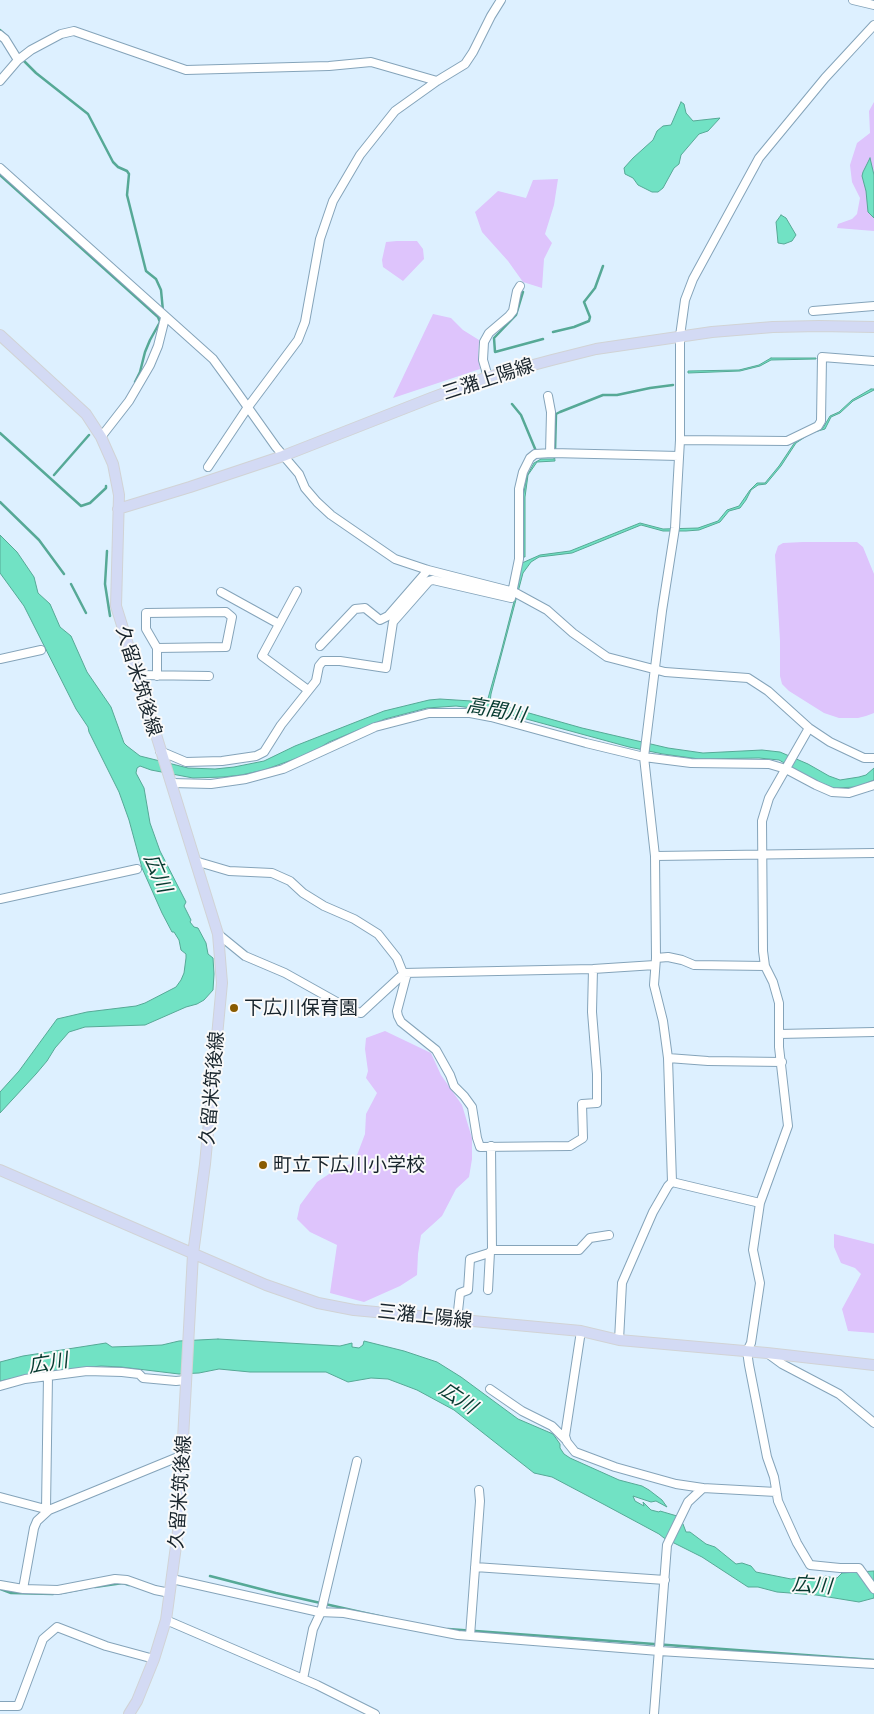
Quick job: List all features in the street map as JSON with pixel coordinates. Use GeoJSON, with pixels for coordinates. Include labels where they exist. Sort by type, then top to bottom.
{"type":"FeatureCollection","features":[{"type":"Feature","properties":{"kind":"main road","name":"三潴上陽線"},"geometry":{"type":"LineString","coordinates":[[118,509],[190,488],[283,456],[488,377],[596,349],[680,336],[773,327],[874,327]]}},
{"type":"Feature","properties":{"kind":"main road","name":"久留米筑後線"},"geometry":{"type":"LineString","coordinates":[[0,335],[86,414],[101,437],[112,464],[119,495],[116,606],[218,934],[222,982],[206,1164],[193,1254],[178,1531],[166,1620],[154,1659],[130,1714]]}},
{"type":"Feature","properties":{"kind":"main road","name":"三潴上陽線"},"geometry":{"type":"LineString","coordinates":[[0,1170],[266,1285],[318,1303],[354,1310],[581,1331],[619,1340],[748,1351],[874,1365]]}},
{"type":"Feature","properties":{"kind":"street"},"geometry":{"type":"LineString","coordinates":[[208,467],[248,407],[298,340],[305,322],[320,239],[333,201],[360,155],[395,111],[465,64],[501,0]]}},
{"type":"Feature","properties":{"kind":"street"},"geometry":{"type":"LineString","coordinates":[[853,0],[874,5]]}},
{"type":"Feature","properties":{"kind":"street"},"geometry":{"type":"LineString","coordinates":[[619,1340],[622,1283],[653,1212],[672,1182],[668,1058],[664,1021],[654,985],[656,961],[655,856],[644,757],[674,530],[680,440],[680,336],[685,300],[694,279],[759,158],[825,78],[874,25]]}},
{"type":"Feature","properties":{"kind":"street"},"geometry":{"type":"LineString","coordinates":[[0,81],[20,58],[31,50],[61,34],[74,32],[186,70],[329,66],[371,62],[437,81]]}},
{"type":"Feature","properties":{"kind":"street"},"geometry":{"type":"LineString","coordinates":[[0,35],[20,58]]}},
{"type":"Feature","properties":{"kind":"street"},"geometry":{"type":"LineString","coordinates":[[0,168],[212,359],[283,456],[299,474],[305,488],[317,502],[331,515],[395,559],[428,570],[514,593],[547,610],[573,633],[607,657],[665,672],[748,678],[768,692],[809,728],[830,742],[864,758],[874,758]]}},
{"type":"Feature","properties":{"kind":"street"},"geometry":{"type":"LineString","coordinates":[[488,377],[483,360],[484,342],[489,333],[513,311],[517,291],[520,286]]}},
{"type":"Feature","properties":{"kind":"street"},"geometry":{"type":"LineString","coordinates":[[813,311],[874,306]]}},
{"type":"Feature","properties":{"kind":"street"},"geometry":{"type":"LineString","coordinates":[[101,437],[129,401],[150,365],[158,346],[165,318]]}},
{"type":"Feature","properties":{"kind":"street"},"geometry":{"type":"LineString","coordinates":[[680,440],[787,441],[808,429],[818,426],[821,421],[822,357],[874,361]]}},
{"type":"Feature","properties":{"kind":"street"},"geometry":{"type":"LineString","coordinates":[[548,396],[552,412],[553,453]]}},
{"type":"Feature","properties":{"kind":"street"},"geometry":{"type":"LineString","coordinates":[[161,755],[186,762],[222,761],[256,756],[264,752],[281,725],[316,681],[319,666],[323,661],[340,661],[386,668],[393,622],[429,581],[433,580],[511,598],[514,593],[519,559],[519,489],[523,472],[530,458],[535,454],[679,456]]}},
{"type":"Feature","properties":{"kind":"street"},"geometry":{"type":"LineString","coordinates":[[320,646],[355,609],[365,608],[380,620],[388,616],[428,570]]}},
{"type":"Feature","properties":{"kind":"street"},"geometry":{"type":"LineString","coordinates":[[297,591],[262,656],[308,690]]}},
{"type":"Feature","properties":{"kind":"street"},"geometry":{"type":"LineString","coordinates":[[221,592],[279,624]]}},
{"type":"Feature","properties":{"kind":"street"},"geometry":{"type":"LineString","coordinates":[[157,676],[158,648],[146,629],[146,613],[226,612],[232,617],[226,647],[158,648]]}},
{"type":"Feature","properties":{"kind":"street"},"geometry":{"type":"LineString","coordinates":[[0,659],[41,650]]}},
{"type":"Feature","properties":{"kind":"street"},"geometry":{"type":"LineString","coordinates":[[138,675],[209,676]]}},
{"type":"Feature","properties":{"kind":"street"},"geometry":{"type":"LineString","coordinates":[[171,781],[211,784],[226,783],[266,774],[283,769],[375,728],[429,713],[470,713],[644,757],[691,764],[769,764],[787,767],[816,785],[832,792],[849,793],[874,786]]}},
{"type":"Feature","properties":{"kind":"street"},"geometry":{"type":"LineString","coordinates":[[809,728],[769,798],[762,821],[763,951],[765,966],[773,982],[778,1002],[779,1047],[788,1126],[760,1203],[753,1250],[760,1283],[748,1351],[749,1365],[767,1457],[774,1477],[778,1501],[797,1543],[810,1565],[859,1568],[874,1589]]}},
{"type":"Feature","properties":{"kind":"street"},"geometry":{"type":"LineString","coordinates":[[655,856],[874,853]]}},
{"type":"Feature","properties":{"kind":"street"},"geometry":{"type":"LineString","coordinates":[[195,862],[229,871],[272,873],[290,881],[303,893],[324,906],[354,919],[378,934],[397,958],[404,975],[397,1011],[398,1016],[401,1022],[436,1050],[450,1074],[454,1086],[472,1108],[480,1147],[570,1146],[583,1138],[582,1104],[597,1103],[597,1074],[592,1012],[593,968]]}},
{"type":"Feature","properties":{"kind":"street"},"geometry":{"type":"LineString","coordinates":[[0,900],[137,869]]}},
{"type":"Feature","properties":{"kind":"street"},"geometry":{"type":"LineString","coordinates":[[218,934],[245,956],[285,973],[353,1011],[361,1013],[404,975],[593,968],[656,961],[668,957],[682,960],[694,966],[765,966]]}},
{"type":"Feature","properties":{"kind":"street"},"geometry":{"type":"LineString","coordinates":[[779,1034],[874,1032]]}},
{"type":"Feature","properties":{"kind":"street"},"geometry":{"type":"LineString","coordinates":[[668,1058],[708,1061],[782,1062]]}},
{"type":"Feature","properties":{"kind":"street"},"geometry":{"type":"LineString","coordinates":[[488,1290],[491,1251],[491,1146]]}},
{"type":"Feature","properties":{"kind":"street"},"geometry":{"type":"LineString","coordinates":[[672,1182],[760,1203]]}},
{"type":"Feature","properties":{"kind":"street"},"geometry":{"type":"LineString","coordinates":[[457,1320],[460,1292],[468,1290],[470,1259],[491,1251],[579,1250],[590,1238],[609,1235]]}},
{"type":"Feature","properties":{"kind":"street"},"geometry":{"type":"LineString","coordinates":[[566,1440],[565,1436],[581,1331]]}},
{"type":"Feature","properties":{"kind":"street"},"geometry":{"type":"LineString","coordinates":[[767,1353],[782,1364],[839,1394],[874,1422]]}},
{"type":"Feature","properties":{"kind":"street"},"geometry":{"type":"LineString","coordinates":[[0,1386],[25,1379],[87,1371],[122,1372],[139,1374],[142,1378],[176,1381],[186,1378]]}},
{"type":"Feature","properties":{"kind":"street"},"geometry":{"type":"LineString","coordinates":[[47,1509],[48,1376]]}},
{"type":"Feature","properties":{"kind":"street"},"geometry":{"type":"LineString","coordinates":[[490,1389],[522,1411],[552,1426],[575,1452],[615,1467],[676,1484],[703,1488],[776,1492]]}},
{"type":"Feature","properties":{"kind":"street"},"geometry":{"type":"LineString","coordinates":[[23,1589],[34,1528],[47,1509],[183,1455]]}},
{"type":"Feature","properties":{"kind":"street"},"geometry":{"type":"LineString","coordinates":[[303,1679],[313,1629],[323,1607],[357,1461]]}},
{"type":"Feature","properties":{"kind":"street"},"geometry":{"type":"LineString","coordinates":[[654,1714],[667,1545],[688,1502],[703,1488]]}},
{"type":"Feature","properties":{"kind":"street"},"geometry":{"type":"LineString","coordinates":[[470,1633],[479,1490]]}},
{"type":"Feature","properties":{"kind":"street"},"geometry":{"type":"LineString","coordinates":[[0,1497],[47,1509]]}},
{"type":"Feature","properties":{"kind":"street"},"geometry":{"type":"LineString","coordinates":[[475,1567],[665,1580]]}},
{"type":"Feature","properties":{"kind":"street"},"geometry":{"type":"LineString","coordinates":[[172,1578],[323,1607],[428,1631],[874,1664]]}},
{"type":"Feature","properties":{"kind":"street"},"geometry":{"type":"LineString","coordinates":[[0,1585],[23,1589],[58,1590],[115,1579],[127,1580],[170,1593]]}},
{"type":"Feature","properties":{"kind":"street"},"geometry":{"type":"LineString","coordinates":[[166,1620],[303,1679],[375,1714]]}},
{"type":"Feature","properties":{"kind":"street"},"geometry":{"type":"LineString","coordinates":[[0,1706],[18,1706],[44,1640],[57,1627],[106,1646],[154,1659]]}},
{"type":"Feature","properties":{"kind":"shaded area"},"geometry":{"type":"Polygon","coordinates":[[[874,102],[874,231],[837,228],[838,224],[852,219],[857,214],[860,198],[852,182],[850,165],[857,143],[870,133],[869,111],[874,102]]]}},
{"type":"Feature","properties":{"kind":"shaded area"},"geometry":{"type":"Polygon","coordinates":[[[558,179],[554,205],[545,234],[552,243],[544,259],[542,288],[523,282],[508,261],[482,232],[475,212],[498,191],[526,198],[533,180],[558,179]]]}},
{"type":"Feature","properties":{"kind":"shaded area"},"geometry":{"type":"Polygon","coordinates":[[[417,241],[423,249],[424,259],[403,281],[383,267],[382,260],[386,242],[417,241]]]}},
{"type":"Feature","properties":{"kind":"shaded area"},"geometry":{"type":"Polygon","coordinates":[[[433,314],[451,318],[463,330],[479,340],[478,356],[480,369],[393,398],[433,314]]]}},
{"type":"Feature","properties":{"kind":"shaded area"},"geometry":{"type":"Polygon","coordinates":[[[857,542],[863,547],[874,574],[874,713],[858,718],[839,718],[824,713],[789,691],[782,684],[780,676],[775,555],[778,546],[783,543],[857,542]]]}},
{"type":"Feature","properties":{"kind":"shaded area"},"geometry":{"type":"Polygon","coordinates":[[[385,1031],[431,1053],[441,1075],[462,1105],[472,1138],[472,1159],[469,1177],[456,1189],[442,1216],[421,1235],[417,1275],[400,1286],[364,1302],[330,1293],[337,1245],[310,1232],[297,1219],[300,1205],[317,1182],[338,1168],[354,1163],[365,1134],[366,1114],[377,1093],[366,1078],[368,1071],[365,1049],[366,1038],[385,1031]]]}},
{"type":"Feature","properties":{"kind":"shaded area"},"geometry":{"type":"Polygon","coordinates":[[[834,1234],[874,1244],[874,1333],[848,1331],[842,1309],[861,1274],[855,1268],[841,1263],[834,1247],[834,1234]]]}},
{"type":"Feature","properties":{"kind":"water"},"geometry":{"type":"Polygon","coordinates":[[[681,102],[684,104],[686,113],[693,121],[720,118],[708,131],[699,134],[681,155],[679,164],[674,168],[663,188],[658,192],[652,192],[638,185],[633,178],[625,174],[624,168],[653,140],[657,131],[663,126],[671,125],[681,102]]]}},
{"type":"Feature","properties":{"kind":"water"},"geometry":{"type":"Polygon","coordinates":[[[870,158],[874,175],[874,218],[868,212],[862,176],[870,158]]]}},
{"type":"Feature","properties":{"kind":"water"},"geometry":{"type":"Polygon","coordinates":[[[781,215],[786,218],[796,235],[792,241],[784,244],[778,243],[776,222],[781,215]]]}},
{"type":"Feature","properties":{"kind":"water"},"geometry":{"type":"Polygon","coordinates":[[[771,358],[816,359],[771,360],[760,366],[740,371],[688,373],[688,371],[739,370],[759,365],[771,358]]]}},
{"type":"Feature","properties":{"kind":"water"},"geometry":{"type":"Polygon","coordinates":[[[871,389],[874,390],[853,401],[840,413],[831,417],[825,429],[811,433],[796,443],[766,484],[758,485],[751,490],[740,508],[729,511],[720,522],[699,530],[686,531],[663,531],[641,525],[572,553],[539,557],[531,562],[523,573],[490,702],[582,728],[668,748],[703,753],[762,750],[780,752],[840,780],[866,775],[874,768],[874,780],[857,787],[834,788],[816,781],[779,760],[759,758],[699,759],[663,754],[629,747],[497,711],[456,706],[427,708],[385,719],[329,742],[313,752],[264,770],[241,775],[193,778],[140,766],[137,768],[136,773],[144,788],[150,823],[160,851],[186,902],[184,906],[191,920],[190,922],[194,927],[198,928],[206,943],[208,954],[213,958],[213,990],[204,1000],[197,1004],[145,1025],[85,1027],[69,1032],[36,1074],[0,1113],[0,1092],[19,1071],[57,1019],[87,1012],[136,1006],[145,1003],[176,987],[184,973],[186,954],[181,950],[179,940],[174,932],[172,932],[162,913],[142,868],[119,792],[88,727],[76,709],[24,606],[0,573],[0,535],[17,552],[34,577],[38,593],[50,604],[60,627],[71,636],[87,672],[111,707],[124,743],[127,746],[140,756],[188,768],[215,769],[234,767],[264,761],[295,746],[384,711],[440,699],[487,702],[517,590],[522,563],[540,555],[570,551],[640,523],[663,529],[698,528],[718,521],[727,510],[739,506],[750,490],[757,483],[765,483],[795,442],[816,430],[823,428],[830,416],[839,412],[852,400],[871,389]]]}},
{"type":"Feature","properties":{"kind":"water"},"geometry":{"type":"Polygon","coordinates":[[[554,451],[555,461],[537,462],[528,475],[525,497],[525,557],[523,557],[523,497],[527,476],[534,463],[541,459],[554,459],[554,451]]]}},
{"type":"Feature","properties":{"kind":"water","name":"広川"},"geometry":{"type":"Polygon","coordinates":[[[218,1339],[340,1346],[352,1343],[352,1347],[359,1348],[363,1345],[364,1341],[437,1362],[461,1377],[518,1419],[553,1434],[564,1454],[570,1458],[619,1480],[642,1486],[649,1490],[662,1500],[667,1507],[656,1501],[651,1502],[633,1496],[635,1501],[644,1506],[643,1502],[651,1510],[677,1516],[686,1532],[690,1532],[706,1544],[715,1547],[736,1564],[742,1563],[751,1566],[756,1572],[791,1579],[804,1577],[822,1580],[825,1576],[837,1578],[842,1573],[874,1571],[874,1598],[859,1602],[748,1587],[702,1557],[605,1505],[552,1477],[534,1473],[454,1410],[417,1390],[388,1379],[371,1378],[348,1382],[326,1372],[250,1372],[219,1369],[179,1374],[101,1366],[44,1372],[0,1381],[0,1362],[23,1356],[106,1343],[112,1347],[162,1345],[179,1341],[218,1339]]]}},
{"type":"Feature","properties":{"kind":"waterway"},"geometry":{"type":"LineString","coordinates":[[0,30],[6,36]]}},
{"type":"Feature","properties":{"kind":"waterway"},"geometry":{"type":"LineString","coordinates":[[22,59],[36,73],[88,114],[113,162],[129,174],[127,195],[146,271],[156,279],[161,290],[163,311]]}},
{"type":"Feature","properties":{"kind":"waterway"},"geometry":{"type":"LineString","coordinates":[[0,175],[158,317],[160,322],[150,340],[135,382]]}},
{"type":"Feature","properties":{"kind":"waterway"},"geometry":{"type":"LineString","coordinates":[[553,332],[589,321],[590,317],[584,302],[595,288],[603,266]]}},
{"type":"Feature","properties":{"kind":"waterway"},"geometry":{"type":"LineString","coordinates":[[523,292],[516,315],[494,338],[495,352],[543,339]]}},
{"type":"Feature","properties":{"kind":"waterway"},"geometry":{"type":"LineString","coordinates":[[555,451],[556,414],[603,395],[617,395],[673,385]]}},
{"type":"Feature","properties":{"kind":"waterway"},"geometry":{"type":"LineString","coordinates":[[512,404],[521,415],[536,451]]}},
{"type":"Feature","properties":{"kind":"waterway"},"geometry":{"type":"LineString","coordinates":[[0,433],[81,506],[90,503],[106,486]]}},
{"type":"Feature","properties":{"kind":"waterway"},"geometry":{"type":"LineString","coordinates":[[54,475],[89,435]]}},
{"type":"Feature","properties":{"kind":"waterway"},"geometry":{"type":"LineString","coordinates":[[0,502],[39,540],[64,574]]}},
{"type":"Feature","properties":{"kind":"waterway"},"geometry":{"type":"LineString","coordinates":[[107,551],[105,584],[110,616]]}},
{"type":"Feature","properties":{"kind":"waterway"},"geometry":{"type":"LineString","coordinates":[[71,584],[86,613]]}},
{"type":"Feature","properties":{"kind":"waterway"},"geometry":{"type":"LineString","coordinates":[[210,1576],[383,1617]]}},
{"type":"Feature","properties":{"kind":"waterway"},"geometry":{"type":"LineString","coordinates":[[95,1587],[123,1583],[129,1585]]}},
{"type":"Feature","properties":{"kind":"waterway"},"geometry":{"type":"LineString","coordinates":[[61,1593],[87,1588]]}},
{"type":"Feature","properties":{"kind":"waterway"},"geometry":{"type":"LineString","coordinates":[[0,1589],[11,1593],[53,1594]]}},
{"type":"Feature","properties":{"kind":"waterway"},"geometry":{"type":"LineString","coordinates":[[448,1629],[874,1660]]}},
{"type":"Feature","properties":{"kind":"place","name":"下広川保育園"},"geometry":{"type":"Point","coordinates":[234,1008]}},
{"type":"Feature","properties":{"kind":"place","name":"町立下広川小学校"},"geometry":{"type":"Point","coordinates":[263,1165]}},
{"type":"Feature","properties":{"kind":"water label","name":"高間川"},"geometry":{"type":"Point","coordinates":[496,710]}}]}
